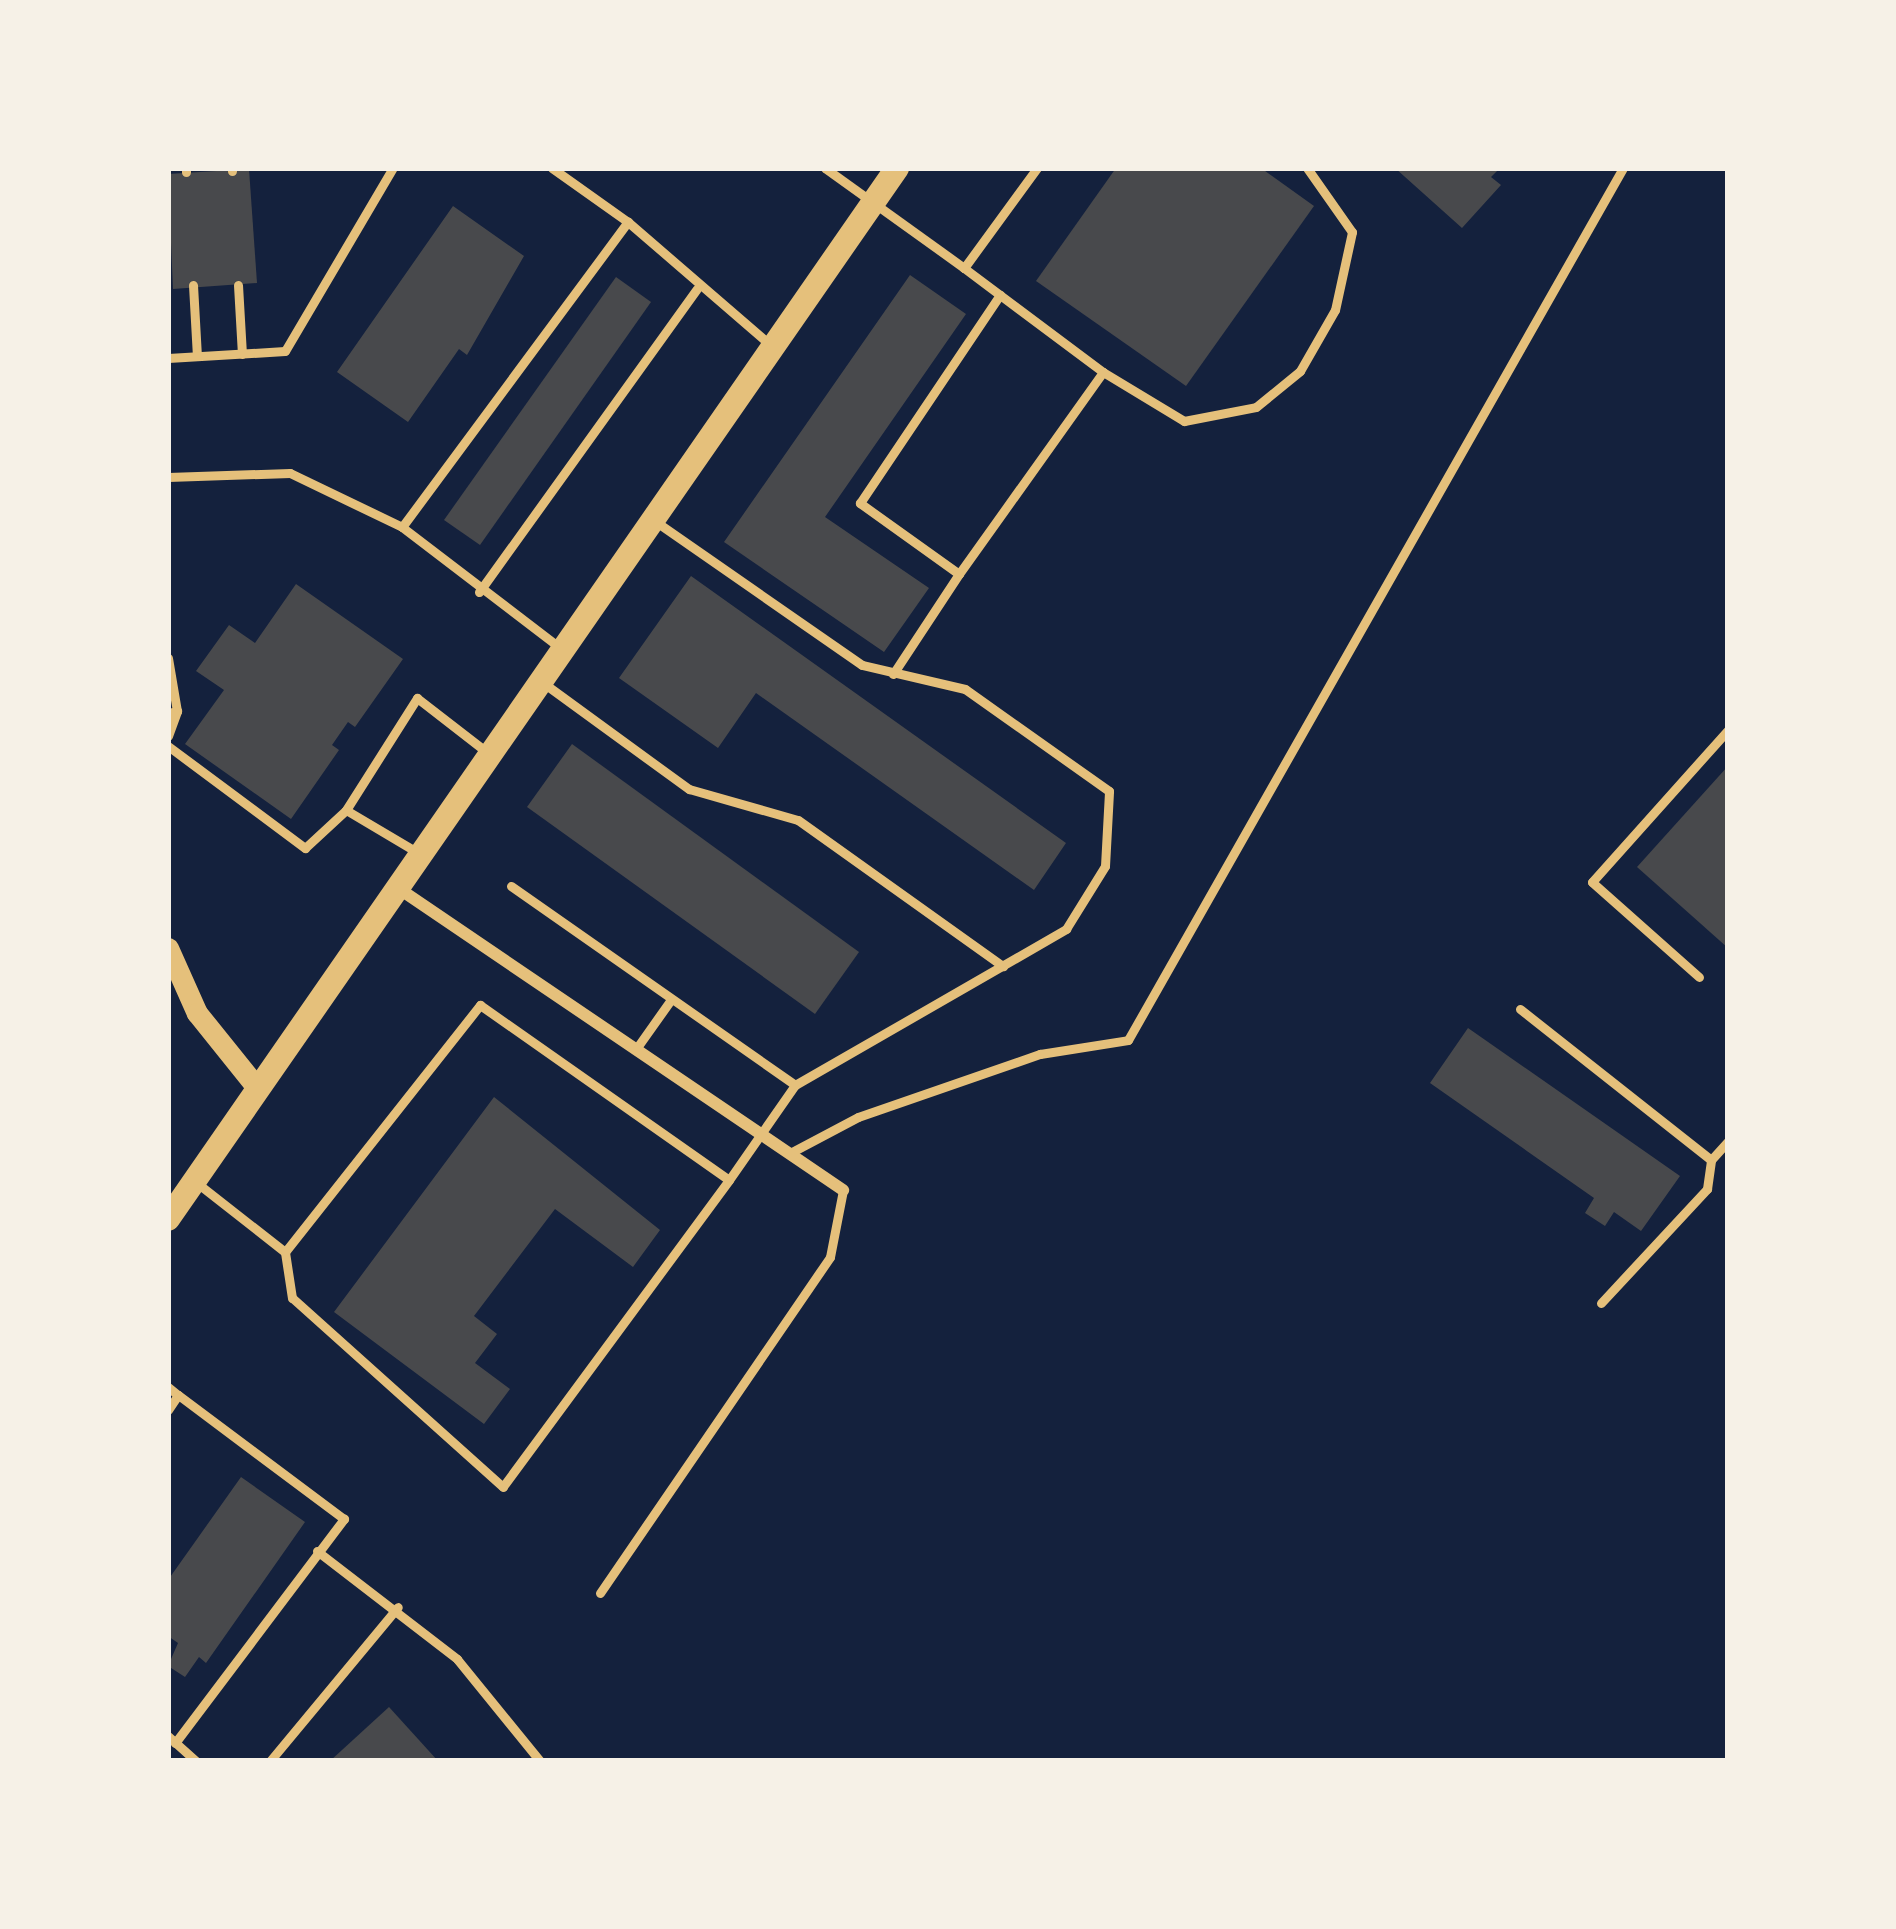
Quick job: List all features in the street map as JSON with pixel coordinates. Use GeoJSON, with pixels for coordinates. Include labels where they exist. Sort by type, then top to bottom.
{"type":"FeatureCollection","features":[{"type":"Feature","properties":{"kind":"main road"},"geometry":{"type":"LineString","coordinates":[[172,1213],[897,168]]}},
{"type":"Feature","properties":{"kind":"street"},"geometry":{"type":"LineString","coordinates":[[398,888],[843,1190]]}},
{"type":"Feature","properties":{"kind":"street"},"geometry":{"type":"LineString","coordinates":[[168,948],[197,1013],[259,1089]]}},
{"type":"Feature","properties":{"kind":"lane"},"geometry":{"type":"LineString","coordinates":[[168,358],[285,351],[393,168]]}},
{"type":"Feature","properties":{"kind":"lane"},"geometry":{"type":"LineString","coordinates":[[552,168],[628,222],[697,289],[773,347]]}},
{"type":"Feature","properties":{"kind":"lane"},"geometry":{"type":"LineString","coordinates":[[825,168],[1103,372],[1184,421],[1256,406],[1300,371],[1336,310],[1352,232],[1307,168]]}},
{"type":"Feature","properties":{"kind":"lane"},"geometry":{"type":"LineString","coordinates":[[964,268],[1037,168]]}},
{"type":"Feature","properties":{"kind":"lane"},"geometry":{"type":"LineString","coordinates":[[790,1154],[858,1117],[1040,1054],[1128,1040],[1623,168]]}},
{"type":"Feature","properties":{"kind":"lane"},"geometry":{"type":"LineString","coordinates":[[402,526],[628,222]]}},
{"type":"Feature","properties":{"kind":"lane"},"geometry":{"type":"LineString","coordinates":[[193,285],[196,356]]}},
{"type":"Feature","properties":{"kind":"lane"},"geometry":{"type":"LineString","coordinates":[[238,285],[242,353]]}},
{"type":"Feature","properties":{"kind":"lane"},"geometry":{"type":"LineString","coordinates":[[479,592],[697,289]]}},
{"type":"Feature","properties":{"kind":"lane"},"geometry":{"type":"LineString","coordinates":[[958,574],[860,503],[1000,296]]}},
{"type":"Feature","properties":{"kind":"lane"},"geometry":{"type":"LineString","coordinates":[[893,674],[958,574],[1103,372]]}},
{"type":"Feature","properties":{"kind":"lane"},"geometry":{"type":"LineString","coordinates":[[168,476],[290,473],[402,526],[479,592],[562,649]]}},
{"type":"Feature","properties":{"kind":"lane"},"geometry":{"type":"LineString","coordinates":[[194,1181],[285,1252],[292,1298],[502,1486],[795,1085],[1066,929],[1105,866],[1109,791],[965,689],[862,665],[653,520]]}},
{"type":"Feature","properties":{"kind":"lane"},"geometry":{"type":"LineString","coordinates":[[168,658],[173,712],[168,736]]}},
{"type":"Feature","properties":{"kind":"lane"},"geometry":{"type":"LineString","coordinates":[[540,681],[689,789],[798,820],[1003,966]]}},
{"type":"Feature","properties":{"kind":"lane"},"geometry":{"type":"LineString","coordinates":[[168,746],[305,848],[346,810],[417,698],[490,755]]}},
{"type":"Feature","properties":{"kind":"lane"},"geometry":{"type":"LineString","coordinates":[[1699,977],[1592,882],[1728,730]]}},
{"type":"Feature","properties":{"kind":"lane"},"geometry":{"type":"LineString","coordinates":[[346,810],[422,855]]}},
{"type":"Feature","properties":{"kind":"lane"},"geometry":{"type":"LineString","coordinates":[[511,886],[795,1085]]}},
{"type":"Feature","properties":{"kind":"lane"},"geometry":{"type":"LineString","coordinates":[[636,1049],[670,1001]]}},
{"type":"Feature","properties":{"kind":"lane"},"geometry":{"type":"LineString","coordinates":[[285,1252],[480,1005],[729,1180]]}},
{"type":"Feature","properties":{"kind":"lane"},"geometry":{"type":"LineString","coordinates":[[1520,1009],[1711,1160]]}},
{"type":"Feature","properties":{"kind":"lane"},"geometry":{"type":"LineString","coordinates":[[1601,1304],[1707,1189],[1711,1160],[1728,1142]]}},
{"type":"Feature","properties":{"kind":"lane"},"geometry":{"type":"LineString","coordinates":[[600,1593],[830,1257],[843,1190]]}},
{"type":"Feature","properties":{"kind":"lane"},"geometry":{"type":"LineString","coordinates":[[168,1387],[344,1519],[171,1739],[196,1761]]}},
{"type":"Feature","properties":{"kind":"lane"},"geometry":{"type":"LineString","coordinates":[[168,1410],[178,1395]]}},
{"type":"Feature","properties":{"kind":"lane"},"geometry":{"type":"LineString","coordinates":[[317,1551],[398,1607],[458,1659],[540,1761]]}},
{"type":"Feature","properties":{"kind":"lane"},"geometry":{"type":"LineString","coordinates":[[270,1761],[398,1607]]}},
{"type":"Feature","properties":{"kind":"building"},"geometry":{"type":"Polygon","coordinates":[[[1116,168],[1261,168],[1314,206],[1186,386],[1036,281],[1116,168]]]}},
{"type":"Feature","properties":{"kind":"building"},"geometry":{"type":"Polygon","coordinates":[[[1395,168],[1500,168],[1491,177],[1501,185],[1462,228],[1395,168]]]}},
{"type":"Feature","properties":{"kind":"building"},"geometry":{"type":"Polygon","coordinates":[[[249,169],[257,283],[173,289],[168,174],[249,169]]]}},
{"type":"Feature","properties":{"kind":"building"},"geometry":{"type":"Polygon","coordinates":[[[453,206],[524,256],[467,355],[459,349],[408,422],[337,372],[453,206]]]}},
{"type":"Feature","properties":{"kind":"building"},"geometry":{"type":"Polygon","coordinates":[[[910,275],[966,314],[825,517],[929,588],[884,652],[724,542],[910,275]]]}},
{"type":"Feature","properties":{"kind":"building"},"geometry":{"type":"Polygon","coordinates":[[[616,277],[651,302],[480,545],[444,520],[616,277]]]}},
{"type":"Feature","properties":{"kind":"building"},"geometry":{"type":"Polygon","coordinates":[[[691,576],[1066,843],[1034,890],[756,693],[718,748],[619,678],[691,576]]]}},
{"type":"Feature","properties":{"kind":"building"},"geometry":{"type":"Polygon","coordinates":[[[296,584],[403,659],[355,727],[348,722],[332,745],[339,750],[291,819],[185,744],[224,690],[196,671],[229,625],[255,643],[296,584]]]}},
{"type":"Feature","properties":{"kind":"building"},"geometry":{"type":"Polygon","coordinates":[[[572,744],[859,952],[815,1014],[527,807],[572,744]]]}},
{"type":"Feature","properties":{"kind":"building"},"geometry":{"type":"Polygon","coordinates":[[[1728,766],[1728,948],[1637,867],[1728,766]]]}},
{"type":"Feature","properties":{"kind":"building"},"geometry":{"type":"Polygon","coordinates":[[[1468,1028],[1680,1176],[1641,1231],[1614,1212],[1605,1226],[1585,1213],[1594,1198],[1430,1083],[1468,1028]]]}},
{"type":"Feature","properties":{"kind":"building"},"geometry":{"type":"Polygon","coordinates":[[[494,1097],[660,1230],[633,1267],[555,1209],[474,1316],[497,1334],[475,1363],[510,1389],[484,1424],[334,1312],[494,1097]]]}},
{"type":"Feature","properties":{"kind":"building"},"geometry":{"type":"Polygon","coordinates":[[[241,1477],[305,1522],[206,1663],[199,1657],[185,1677],[168,1666],[178,1643],[168,1636],[168,1580],[241,1477]]]}},
{"type":"Feature","properties":{"kind":"building"},"geometry":{"type":"Polygon","coordinates":[[[389,1707],[438,1761],[330,1761],[389,1707]]]}}]}
